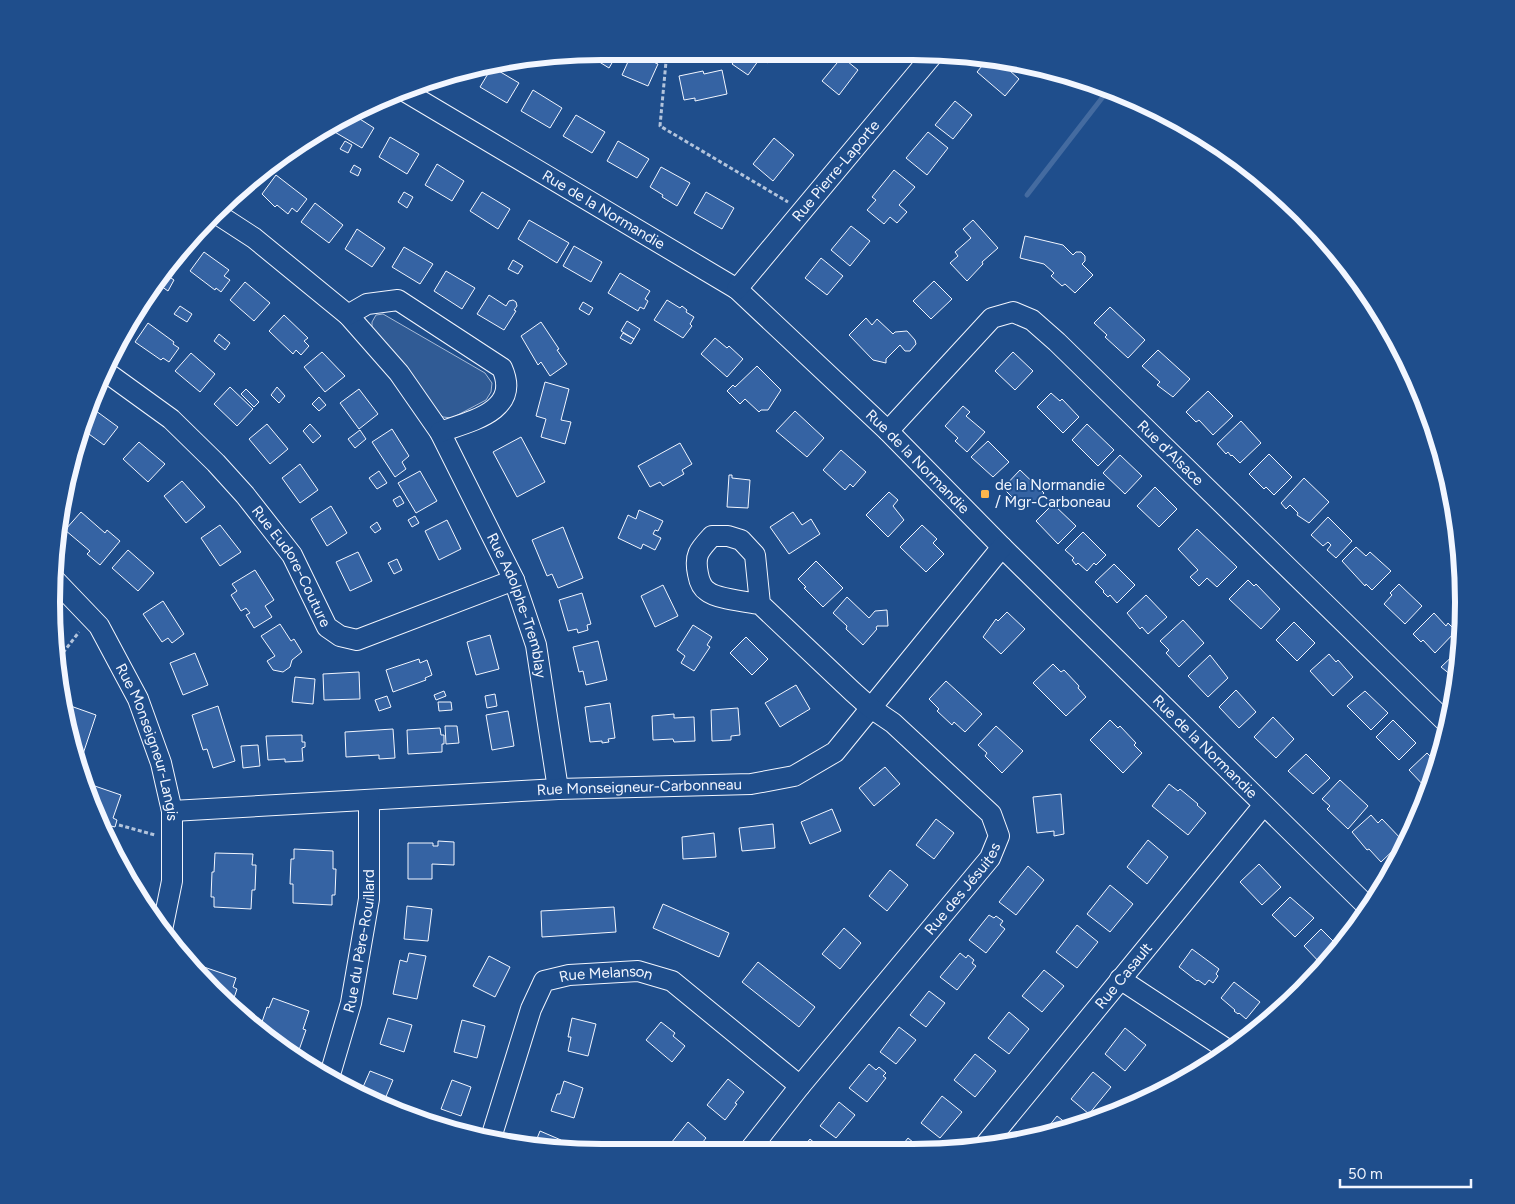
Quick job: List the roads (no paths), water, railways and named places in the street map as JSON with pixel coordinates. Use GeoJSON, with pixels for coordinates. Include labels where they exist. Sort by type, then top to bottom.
{"type":"FeatureCollection","features":[{"type":"Feature","properties":{"kind":"street","name":"Rue Pierre-Laporte"},"geometry":{"type":"LineString","coordinates":[[737,289],[928,60]]}},
{"type":"Feature","properties":{"kind":"street","name":"Rue de la Normandie"},"geometry":{"type":"LineString","coordinates":[[411,95],[737,289],[888,431],[1002,547],[1364,903]]}},
{"type":"Feature","properties":{"kind":"street","name":"Rue Adolphe-Tremblay"},"geometry":{"type":"LineString","coordinates":[[221,217],[254,238],[348,315],[399,373],[440,432],[514,580],[536,645],[558,789]]}},
{"type":"Feature","properties":{"kind":"street"},"geometry":{"type":"LineString","coordinates":[[348,315],[367,304],[398,300],[502,368],[508,389],[501,402],[490,414],[440,432]]}},
{"type":"Feature","properties":{"kind":"street","name":"Rue d'Alsace"},"geometry":{"type":"LineString","coordinates":[[888,431],[992,318],[1013,312],[1032,320],[1442,719]]}},
{"type":"Feature","properties":{"kind":"street","name":"Rue Eudore-Couture"},"geometry":{"type":"LineString","coordinates":[[110,375],[170,419],[216,463],[245,495],[292,555],[327,627],[340,636],[357,640],[514,580]]}},
{"type":"Feature","properties":{"kind":"street","name":"Rue Monseigneur-Carbonneau"},"geometry":{"type":"LineString","coordinates":[[172,811],[558,789],[751,784],[794,776],[835,752],[1002,547]]}},
{"type":"Feature","properties":{"kind":"street","name":"Rue Monseigneur-Langis"},"geometry":{"type":"LineString","coordinates":[[60,586],[99,626],[138,699],[161,763],[172,811],[172,880],[164,921]]}},
{"type":"Feature","properties":{"kind":"street","name":"Rue des Jésuites"},"geometry":{"type":"LineString","coordinates":[[754,1144],[800,1086],[990,858],[1000,836],[991,814],[893,723],[871,708],[760,604]]}},
{"type":"Feature","properties":{"kind":"street","name":"Rue du Père-Rouillard"},"geometry":{"type":"LineString","coordinates":[[331,1071],[351,1003],[369,899],[369,800]]}},
{"type":"Feature","properties":{"kind":"street","name":"Rue Casault"},"geometry":{"type":"LineString","coordinates":[[990,1138],[1264,806]]}},
{"type":"Feature","properties":{"kind":"street","name":"Rue Melanson"},"geometry":{"type":"LineString","coordinates":[[492,1133],[531,1009],[544,981],[569,975],[638,971],[672,981],[800,1086]]}},
{"type":"Feature","properties":{"kind":"street"},"geometry":{"type":"LineString","coordinates":[[1120,979],[1223,1047]]}},
{"type":"Feature","properties":{"kind":"waterway"},"geometry":{"type":"LineString","coordinates":[[1027,195],[1104,95]]}},
{"type":"Feature","properties":{"kind":"place","name":"de la Normandie / Mgr-Carboneau"},"geometry":{"type":"Point","coordinates":[985,494]}}]}
